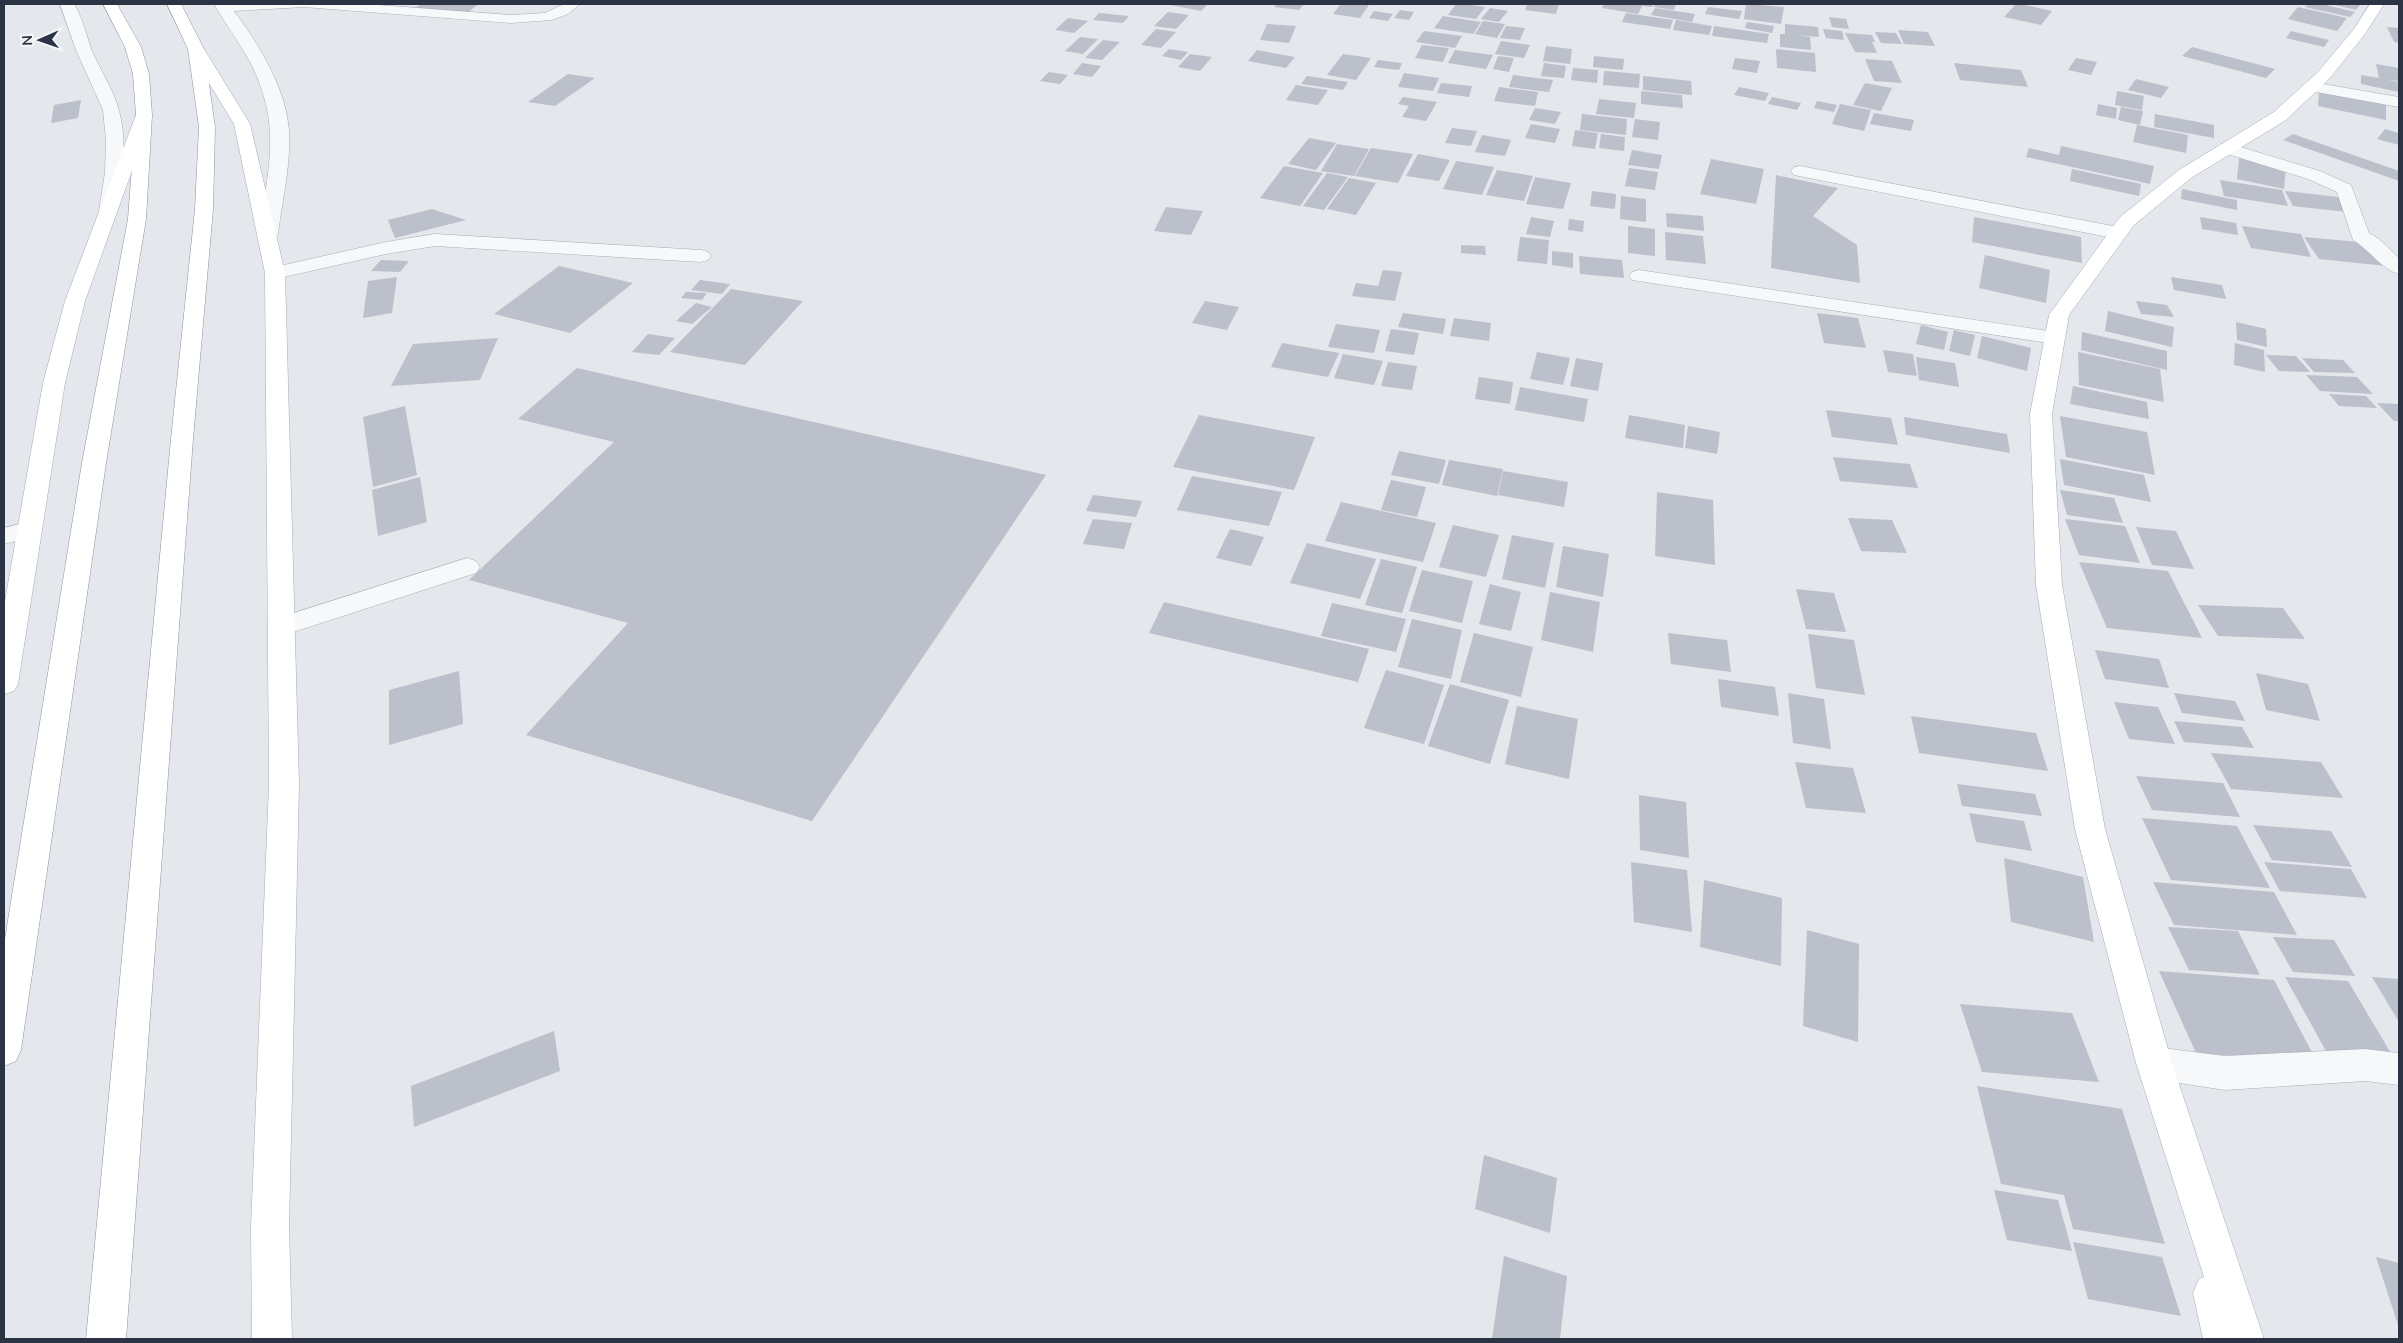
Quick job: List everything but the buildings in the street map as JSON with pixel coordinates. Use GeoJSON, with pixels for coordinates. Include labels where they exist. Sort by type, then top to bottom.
{"type":"FeatureCollection","features":[{"type":"Feature","properties":{"kind":"main road"},"geometry":{"type":"LineString","coordinates":[[4,1050],[94,463],[137,219],[144,115],[141,74],[136,56],[118,15],[110,4]]}},
{"type":"Feature","properties":{"kind":"main road"},"geometry":{"type":"LineString","coordinates":[[174,4],[184,21],[196,49],[242,124],[268,234],[275,273],[284,784],[270,1227],[272,1339]]}},
{"type":"Feature","properties":{"kind":"main road"},"geometry":{"type":"LineString","coordinates":[[2244,1339],[2154,1063],[2090,829],[2049,585],[2041,414],[2060,315],[2127,221],[2184,174],[2280,116],[2324,75],[2360,31],[2377,4]]}},
{"type":"Feature","properties":{"kind":"main road"},"geometry":{"type":"LineString","coordinates":[[106,1339],[182,439],[204,209],[207,127],[196,49]]}},
{"type":"Feature","properties":{"kind":"main road"},"geometry":{"type":"LineString","coordinates":[[4,684],[54,382],[75,302],[144,115]]}},
{"type":"Feature","properties":{"kind":"main road"},"geometry":{"type":"LineString","coordinates":[[2187,1164],[2222,1339]]}},
{"type":"Feature","properties":{"kind":"street"},"geometry":{"type":"LineString","coordinates":[[67,4],[71,10],[84,50],[111,110],[115,140],[114,172],[106,220]]}},
{"type":"Feature","properties":{"kind":"street"},"geometry":{"type":"LineString","coordinates":[[222,5],[298,4]]}},
{"type":"Feature","properties":{"kind":"street"},"geometry":{"type":"LineString","coordinates":[[309,4],[511,19],[547,16],[563,11],[573,4]]}},
{"type":"Feature","properties":{"kind":"street"},"geometry":{"type":"LineString","coordinates":[[222,5],[236,23],[275,99],[280,130],[268,234]]}},
{"type":"Feature","properties":{"kind":"street"},"geometry":{"type":"LineString","coordinates":[[2311,87],[2399,102]]}},
{"type":"Feature","properties":{"kind":"street"},"geometry":{"type":"LineString","coordinates":[[2227,148],[2314,175],[2345,189],[2360,236],[2399,268]]}},
{"type":"Feature","properties":{"kind":"street"},"geometry":{"type":"LineString","coordinates":[[1800,171],[2118,234]]}},
{"type":"Feature","properties":{"kind":"street"},"geometry":{"type":"LineString","coordinates":[[275,273],[386,248],[435,240],[702,256]]}},
{"type":"Feature","properties":{"kind":"street"},"geometry":{"type":"LineString","coordinates":[[1639,276],[2055,338]]}},
{"type":"Feature","properties":{"kind":"street"},"geometry":{"type":"LineString","coordinates":[[4,536],[28,530]]}},
{"type":"Feature","properties":{"kind":"street"},"geometry":{"type":"LineString","coordinates":[[281,627],[467,567]]}},
{"type":"Feature","properties":{"kind":"street"},"geometry":{"type":"LineString","coordinates":[[2154,1063],[2225,1073],[2365,1065],[2399,1069]]}}]}
